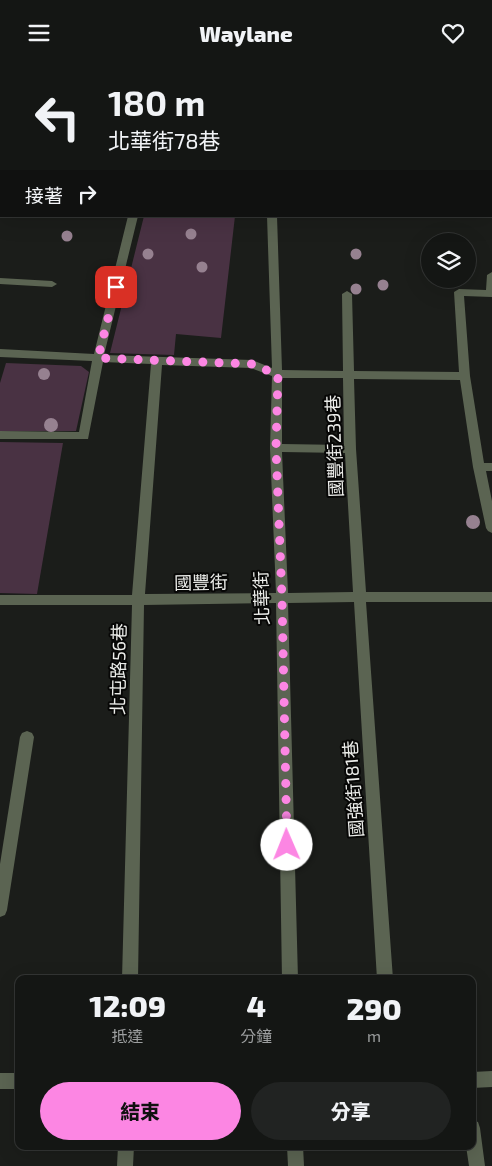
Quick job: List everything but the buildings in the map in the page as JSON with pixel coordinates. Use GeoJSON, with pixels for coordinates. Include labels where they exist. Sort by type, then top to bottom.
{"type":"FeatureCollection","features":[{"type":"Feature","properties":{"kind":"street"},"geometry":{"type":"LineString","coordinates":[[0,435],[84,436],[98,358],[134,217]]}},
{"type":"Feature","properties":{"kind":"street","name":"北華街"},"geometry":{"type":"LineString","coordinates":[[272,217],[278,375],[276,448],[282,598],[290,975]]}},
{"type":"Feature","properties":{"kind":"street"},"geometry":{"type":"LineString","coordinates":[[492,275],[491,294],[460,292],[465,376],[479,467],[492,528]]}},
{"type":"Feature","properties":{"kind":"street"},"geometry":{"type":"LineString","coordinates":[[0,281],[52,285]]}},
{"type":"Feature","properties":{"kind":"street","name":"國豐街239巷"},"geometry":{"type":"LineString","coordinates":[[347,294],[350,449],[359,597]]}},
{"type":"Feature","properties":{"kind":"street"},"geometry":{"type":"LineString","coordinates":[[0,353],[252,364],[278,375],[465,376]]}},
{"type":"Feature","properties":{"kind":"street","name":"北屯路56巷"},"geometry":{"type":"LineString","coordinates":[[130,975],[138,601],[157,361]]}},
{"type":"Feature","properties":{"kind":"street"},"geometry":{"type":"LineString","coordinates":[[276,448],[350,449]]}},
{"type":"Feature","properties":{"kind":"street"},"geometry":{"type":"LineString","coordinates":[[479,467],[492,467]]}},
{"type":"Feature","properties":{"kind":"street","name":"國豐街"},"geometry":{"type":"LineString","coordinates":[[0,599],[138,601],[359,597],[492,597]]}},
{"type":"Feature","properties":{"kind":"street","name":"國強街181巷"},"geometry":{"type":"LineString","coordinates":[[359,597],[385,975]]}},
{"type":"Feature","properties":{"kind":"street"},"geometry":{"type":"LineString","coordinates":[[0,910],[27,737]]}},
{"type":"Feature","properties":{"kind":"street"},"geometry":{"type":"LineString","coordinates":[[476,1080],[492,1079]]}},
{"type":"Feature","properties":{"kind":"street"},"geometry":{"type":"LineString","coordinates":[[0,1081],[15,1081]]}},
{"type":"Feature","properties":{"kind":"street"},"geometry":{"type":"LineString","coordinates":[[126,1150],[126,1166]]}},
{"type":"Feature","properties":{"kind":"street"},"geometry":{"type":"LineString","coordinates":[[295,1150],[296,1166]]}},
{"type":"Feature","properties":{"kind":"street"},"geometry":{"type":"LineString","coordinates":[[475,1150],[477,1166]]}},
{"type":"Feature","properties":{"kind":"shaded area"},"geometry":{"type":"Polygon","coordinates":[[[144,217],[235,217],[221,338],[176,334],[174,355],[110,353],[144,217]]]}},
{"type":"Feature","properties":{"kind":"shaded area"},"geometry":{"type":"Polygon","coordinates":[[[6,363],[81,366],[89,372],[76,431],[0,431],[0,383],[6,363]]]}},
{"type":"Feature","properties":{"kind":"shaded area"},"geometry":{"type":"Polygon","coordinates":[[[0,442],[63,443],[37,594],[0,593],[0,442]]]}},
{"type":"Feature","properties":{"kind":"route"},"geometry":{"type":"LineString","coordinates":[[116,287],[98,358],[252,364],[278,375],[276,448],[282,598],[287,845]]}}]}
